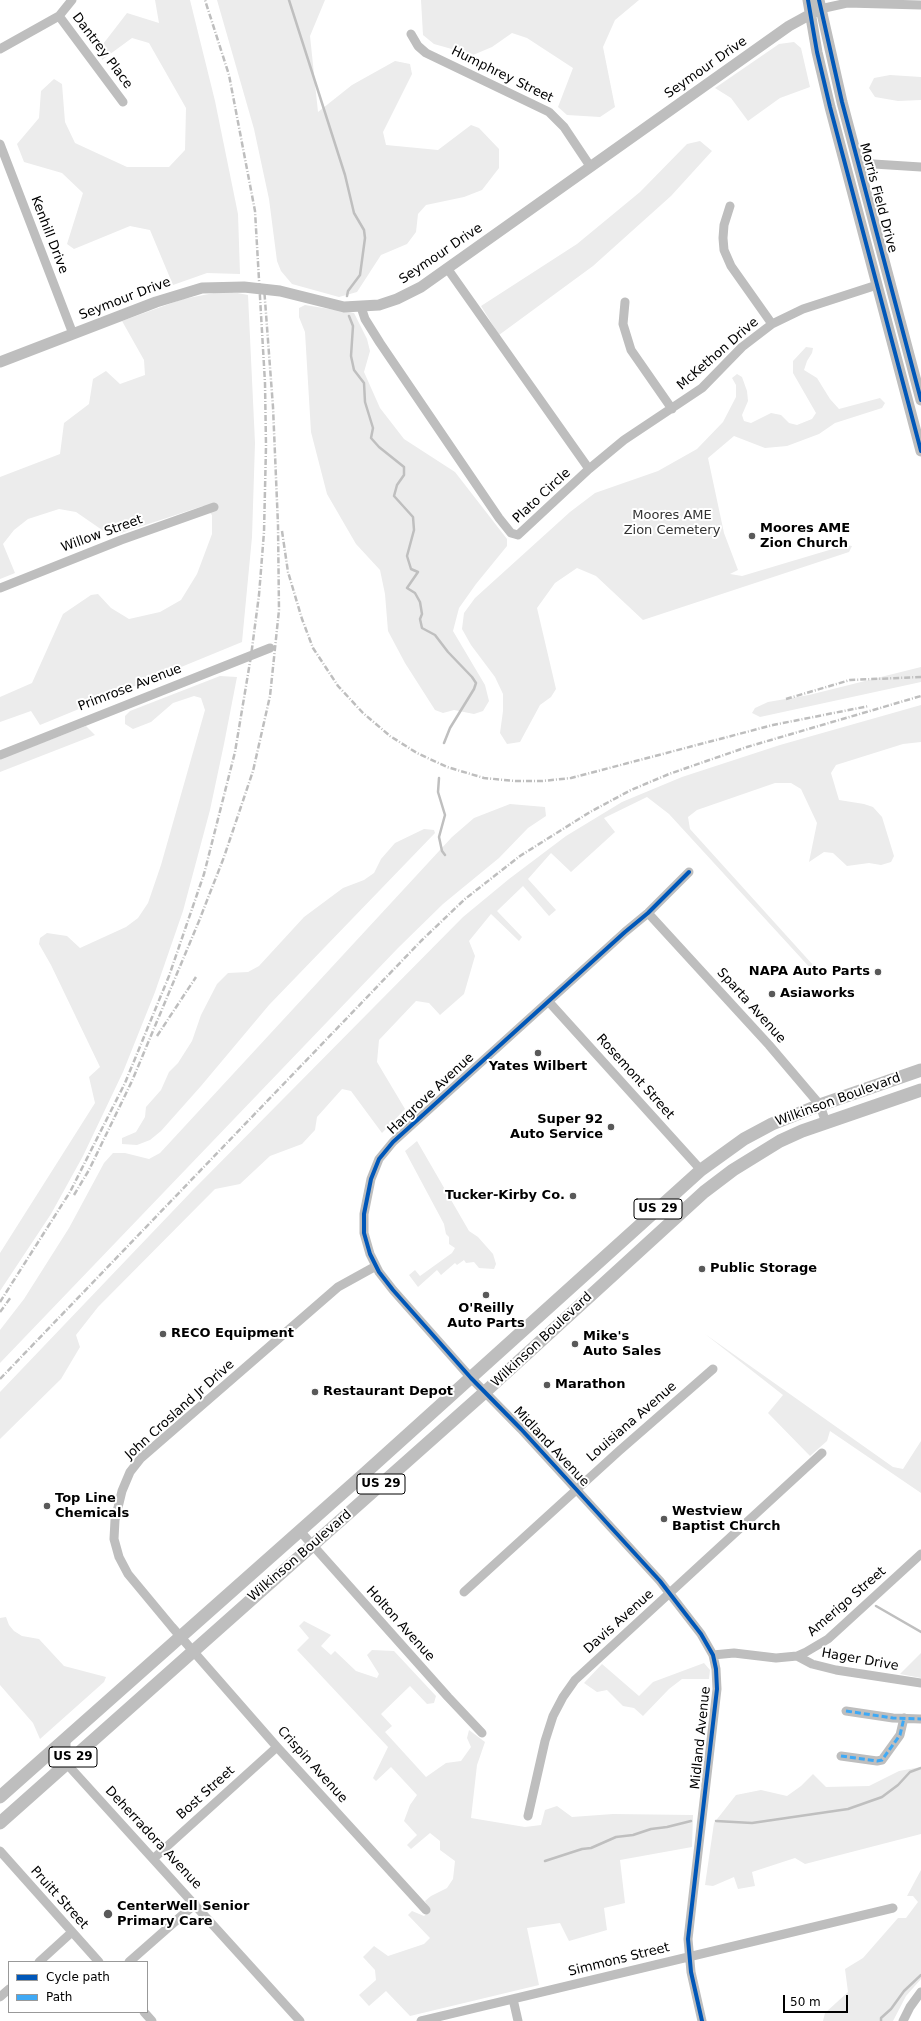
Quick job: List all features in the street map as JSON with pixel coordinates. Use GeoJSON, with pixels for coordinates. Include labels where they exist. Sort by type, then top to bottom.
{"type":"FeatureCollection","features":[{"type":"Feature","properties":{"kind":"main road","name":"Wilkinson Boulevard"},"geometry":{"type":"LineString","coordinates":[[0,1797],[300,1531],[701,1170],[749,1137],[778,1122],[820,1105],[921,1070]]}},
{"type":"Feature","properties":{"kind":"main road","name":"Wilkinson Boulevard"},"geometry":{"type":"LineString","coordinates":[[0,1823],[485,1392],[704,1192],[733,1170],[780,1141],[826,1123],[921,1090]]}},
{"type":"Feature","properties":{"kind":"street"},"geometry":{"type":"LineString","coordinates":[[0,49],[59,16],[72,0]]}},
{"type":"Feature","properties":{"kind":"street","name":"Morris Field Drive"},"geometry":{"type":"LineString","coordinates":[[808,0],[816,8],[921,400]]}},
{"type":"Feature","properties":{"kind":"street"},"geometry":{"type":"LineString","coordinates":[[816,8],[847,3],[921,5]]}},
{"type":"Feature","properties":{"kind":"street","name":"Morris Field Drive"},"geometry":{"type":"LineString","coordinates":[[816,8],[830,106],[921,451]]}},
{"type":"Feature","properties":{"kind":"street","name":"Seymour Drive"},"geometry":{"type":"LineString","coordinates":[[0,362],[171,296],[202,288],[244,287],[280,291],[344,307],[379,305],[397,299],[421,287],[590,166],[816,8]]}},
{"type":"Feature","properties":{"kind":"street","name":"Dantrey Place"},"geometry":{"type":"LineString","coordinates":[[59,16],[123,102]]}},
{"type":"Feature","properties":{"kind":"street","name":"Humphrey Street"},"geometry":{"type":"LineString","coordinates":[[411,34],[418,46],[426,53],[549,112],[564,127],[590,166]]}},
{"type":"Feature","properties":{"kind":"street","name":"Kenhill Drive"},"geometry":{"type":"LineString","coordinates":[[0,144],[73,334]]}},
{"type":"Feature","properties":{"kind":"street"},"geometry":{"type":"LineString","coordinates":[[858,163],[921,167]]}},
{"type":"Feature","properties":{"kind":"street"},"geometry":{"type":"LineString","coordinates":[[730,206],[724,231],[724,250],[731,266],[772,324]]}},
{"type":"Feature","properties":{"kind":"street","name":"Plato Circle"},"geometry":{"type":"LineString","coordinates":[[361,307],[365,318],[380,342],[499,518],[511,533],[515,535],[521,533],[589,469],[447,268]]}},
{"type":"Feature","properties":{"kind":"street","name":"McKethon Drive"},"geometry":{"type":"LineString","coordinates":[[589,469],[624,440],[702,388],[742,347],[772,324],[803,310],[877,285]]}},
{"type":"Feature","properties":{"kind":"street"},"geometry":{"type":"LineString","coordinates":[[625,302],[623,324],[631,350],[672,409]]}},
{"type":"Feature","properties":{"kind":"street","name":"Willow Street"},"geometry":{"type":"LineString","coordinates":[[0,588],[121,540],[214,507]]}},
{"type":"Feature","properties":{"kind":"street","name":"Primrose Avenue"},"geometry":{"type":"LineString","coordinates":[[0,755],[270,648]]}},
{"type":"Feature","properties":{"kind":"street","name":"Hargrove Avenue"},"geometry":{"type":"LineString","coordinates":[[471,1378],[393,1290],[376,1266],[370,1254],[364,1232],[364,1214],[371,1179],[379,1159],[393,1142],[625,932],[648,913],[689,872]]}},
{"type":"Feature","properties":{"kind":"street","name":"Sparta Avenue"},"geometry":{"type":"LineString","coordinates":[[648,913],[769,1045],[820,1105],[826,1123]]}},
{"type":"Feature","properties":{"kind":"street","name":"Rosemont Street"},"geometry":{"type":"LineString","coordinates":[[549,1002],[701,1170]]}},
{"type":"Feature","properties":{"kind":"street","name":"John Crosland Jr Drive"},"geometry":{"type":"LineString","coordinates":[[180,1637],[128,1574],[119,1557],[114,1539],[115,1520],[122,1491],[130,1472],[141,1458],[338,1287],[376,1266]]}},
{"type":"Feature","properties":{"kind":"street","name":"Louisiana Avenue"},"geometry":{"type":"LineString","coordinates":[[464,1592],[577,1489],[713,1369]]}},
{"type":"Feature","properties":{"kind":"street","name":"Midland Avenue"},"geometry":{"type":"LineString","coordinates":[[471,1378],[577,1489],[670,1592],[701,1634],[713,1655],[717,1689],[688,1939],[689,1957],[702,2021]]}},
{"type":"Feature","properties":{"kind":"street","name":"Davis Avenue"},"geometry":{"type":"LineString","coordinates":[[528,1816],[548,1728],[563,1697],[583,1672],[822,1453]]}},
{"type":"Feature","properties":{"kind":"street","name":"Holton Avenue"},"geometry":{"type":"LineString","coordinates":[[300,1531],[482,1733]]}},
{"type":"Feature","properties":{"kind":"street","name":"Amerigo Street"},"geometry":{"type":"LineString","coordinates":[[713,1655],[734,1653],[776,1658],[797,1656],[816,1647],[828,1639],[921,1554]]}},
{"type":"Feature","properties":{"kind":"street","name":"Crispin Avenue"},"geometry":{"type":"LineString","coordinates":[[180,1637],[277,1747],[426,1910]]}},
{"type":"Feature","properties":{"kind":"street","name":"Hager Drive"},"geometry":{"type":"LineString","coordinates":[[797,1656],[812,1664],[836,1670],[921,1683]]}},
{"type":"Feature","properties":{"kind":"street"},"geometry":{"type":"LineString","coordinates":[[846,1711],[921,1719]]}},
{"type":"Feature","properties":{"kind":"street"},"geometry":{"type":"LineString","coordinates":[[841,1756],[877,1761],[882,1760],[900,1735],[904,1718]]}},
{"type":"Feature","properties":{"kind":"street"},"geometry":{"type":"LineString","coordinates":[[66,1739],[66,1763]]}},
{"type":"Feature","properties":{"kind":"street","name":"Bost Street"},"geometry":{"type":"LineString","coordinates":[[153,1859],[277,1747]]}},
{"type":"Feature","properties":{"kind":"street","name":"Deherradora Avenue"},"geometry":{"type":"LineString","coordinates":[[66,1763],[299,2020]]}},
{"type":"Feature","properties":{"kind":"street","name":"Pruitt Street"},"geometry":{"type":"LineString","coordinates":[[0,1851],[98,1961]]}},
{"type":"Feature","properties":{"kind":"street"},"geometry":{"type":"LineString","coordinates":[[131,1961],[195,1904]]}},
{"type":"Feature","properties":{"kind":"street","name":"Simmons Street"},"geometry":{"type":"LineString","coordinates":[[421,2021],[893,1908]]}},
{"type":"Feature","properties":{"kind":"street"},"geometry":{"type":"LineString","coordinates":[[40,1961],[72,1932]]}},
{"type":"Feature","properties":{"kind":"street"},"geometry":{"type":"LineString","coordinates":[[0,1998],[8,1990]]}},
{"type":"Feature","properties":{"kind":"street"},"geometry":{"type":"LineString","coordinates":[[903,2021],[910,2007],[921,1992]]}},
{"type":"Feature","properties":{"kind":"street"},"geometry":{"type":"LineString","coordinates":[[513,1999],[518,2021]]}},
{"type":"Feature","properties":{"kind":"street"},"geometry":{"type":"LineString","coordinates":[[145,2013],[152,2021]]}},
{"type":"Feature","properties":{"kind":"green space"},"geometry":{"type":"Polygon","coordinates":[[[155,0],[190,0],[215,101],[238,214],[240,274],[207,273],[173,285],[150,230],[130,226],[74,249],[67,244],[83,193],[62,173],[24,162],[17,144],[39,118],[41,91],[54,79],[62,84],[65,122],[75,143],[127,167],[169,167],[185,150],[186,108],[149,43],[132,38],[102,60],[100,48],[127,13],[159,23],[155,0]]]}},
{"type":"Feature","properties":{"kind":"green space"},"geometry":{"type":"Polygon","coordinates":[[[217,0],[325,0],[310,36],[318,112],[352,85],[395,61],[410,64],[412,74],[383,132],[386,145],[438,150],[471,125],[479,128],[499,149],[499,168],[482,190],[464,197],[426,205],[418,214],[416,232],[407,244],[381,255],[357,292],[339,297],[292,284],[281,271],[277,261],[269,199],[254,129],[217,0]]]}},
{"type":"Feature","properties":{"kind":"green space"},"geometry":{"type":"Polygon","coordinates":[[[421,0],[639,0],[615,20],[603,47],[615,107],[600,117],[567,115],[558,107],[573,68],[527,38],[512,33],[492,47],[473,55],[434,44],[423,35],[421,0]]]}},
{"type":"Feature","properties":{"kind":"green space"},"geometry":{"type":"Polygon","coordinates":[[[794,42],[801,48],[810,87],[780,98],[748,121],[731,98],[715,88],[779,44],[794,42]]]}},
{"type":"Feature","properties":{"kind":"green space"},"geometry":{"type":"Polygon","coordinates":[[[890,75],[921,77],[921,100],[898,101],[875,97],[869,88],[874,78],[890,75]]]}},
{"type":"Feature","properties":{"kind":"green space"},"geometry":{"type":"Polygon","coordinates":[[[700,141],[712,151],[671,196],[593,266],[499,335],[481,306],[577,244],[640,192],[687,144],[700,141]]]}},
{"type":"Feature","properties":{"kind":"green space"},"geometry":{"type":"Polygon","coordinates":[[[232,292],[248,295],[255,443],[252,537],[242,642],[40,725],[31,711],[0,722],[0,697],[32,683],[63,614],[91,595],[98,594],[111,608],[129,619],[160,612],[181,600],[197,574],[212,534],[212,515],[203,506],[118,534],[105,532],[76,512],[59,509],[28,519],[14,530],[3,544],[15,573],[0,579],[0,477],[60,454],[64,423],[89,404],[93,379],[106,371],[120,384],[145,375],[144,360],[122,321],[183,299],[214,293],[232,292]]]}},
{"type":"Feature","properties":{"kind":"green space"},"geometry":{"type":"Polygon","coordinates":[[[305,305],[354,313],[367,339],[370,351],[364,372],[380,408],[404,439],[455,472],[507,539],[507,546],[476,584],[459,608],[453,631],[485,685],[489,701],[483,711],[474,714],[454,710],[443,713],[435,710],[405,663],[388,631],[385,594],[380,570],[356,544],[327,494],[311,432],[305,332],[299,317],[299,308],[305,305]]]}},
{"type":"Feature","properties":{"kind":"green space","name":"Moores AME Zion Cemetery"},"geometry":{"type":"Polygon","coordinates":[[[806,347],[813,348],[804,370],[817,378],[830,399],[839,409],[880,398],[885,403],[882,408],[835,423],[819,434],[787,446],[765,448],[734,436],[708,458],[724,533],[738,570],[730,574],[742,576],[846,545],[852,546],[849,552],[643,620],[596,576],[577,568],[555,583],[537,608],[556,689],[551,697],[540,705],[520,742],[507,744],[500,733],[503,711],[503,694],[495,677],[471,645],[462,629],[464,613],[475,598],[570,512],[595,493],[658,471],[697,449],[723,422],[736,397],[736,385],[732,378],[737,374],[742,377],[747,391],[748,401],[742,415],[744,421],[751,423],[771,413],[781,415],[789,423],[797,425],[812,419],[816,413],[793,373],[793,361],[806,347]]]}},
{"type":"Feature","properties":{"kind":"green space"},"geometry":{"type":"Polygon","coordinates":[[[921,667],[921,682],[760,717],[752,713],[755,708],[768,702],[809,695],[921,667]]]}},
{"type":"Feature","properties":{"kind":"green space"},"geometry":{"type":"Polygon","coordinates":[[[220,676],[237,677],[224,744],[210,810],[183,911],[155,992],[123,1072],[83,1156],[51,1214],[0,1291],[0,1253],[95,1103],[89,1077],[100,1067],[51,965],[39,944],[40,938],[47,933],[67,936],[80,948],[126,927],[138,918],[148,903],[161,865],[205,710],[201,698],[194,696],[173,703],[151,722],[133,729],[125,724],[125,716],[130,711],[220,676]]]}},
{"type":"Feature","properties":{"kind":"green space"},"geometry":{"type":"Polygon","coordinates":[[[921,705],[921,742],[903,744],[836,765],[831,773],[839,800],[873,807],[882,817],[894,856],[891,862],[881,865],[869,863],[847,866],[833,853],[824,852],[809,862],[817,823],[801,789],[791,783],[775,783],[697,810],[688,817],[690,829],[813,965],[812,970],[669,814],[647,797],[604,818],[615,832],[571,872],[551,853],[528,879],[556,910],[549,916],[523,886],[497,911],[522,937],[519,941],[491,914],[469,941],[475,956],[464,994],[440,1015],[429,1003],[416,1001],[379,1040],[377,1062],[405,1109],[382,1133],[351,1091],[342,1089],[317,1117],[315,1130],[302,1144],[270,1156],[240,1184],[215,1189],[98,1307],[76,1335],[80,1347],[61,1379],[0,1439],[0,1392],[192,1191],[463,917],[509,879],[566,836],[622,802],[682,777],[780,745],[921,705]]]}},
{"type":"Feature","properties":{"kind":"green space"},"geometry":{"type":"Polygon","coordinates":[[[86,726],[95,735],[0,772],[0,759],[86,726]]]}},
{"type":"Feature","properties":{"kind":"green space"},"geometry":{"type":"Polygon","coordinates":[[[510,804],[545,807],[546,816],[528,828],[499,858],[443,904],[398,948],[0,1363],[0,1330],[24,1299],[69,1228],[104,1163],[113,1153],[125,1153],[149,1159],[160,1153],[452,837],[474,818],[510,804]]]}},
{"type":"Feature","properties":{"kind":"green space"},"geometry":{"type":"Polygon","coordinates":[[[424,829],[434,830],[435,833],[269,1005],[161,1131],[150,1140],[137,1145],[122,1144],[122,1138],[136,1132],[145,1117],[146,1107],[161,1090],[169,1072],[178,1063],[192,1041],[201,1015],[217,984],[228,973],[248,972],[259,966],[304,917],[343,888],[364,880],[374,873],[381,859],[395,843],[424,829]]]}},
{"type":"Feature","properties":{"kind":"green space"},"geometry":{"type":"Polygon","coordinates":[[[417,1141],[469,1231],[478,1237],[493,1254],[496,1264],[494,1269],[479,1268],[474,1262],[466,1263],[464,1260],[457,1265],[455,1263],[441,1275],[437,1270],[418,1287],[409,1275],[415,1270],[420,1276],[452,1253],[455,1248],[449,1244],[449,1237],[446,1234],[444,1224],[405,1151],[417,1141]]]}},
{"type":"Feature","properties":{"kind":"green space"},"geometry":{"type":"Polygon","coordinates":[[[705,1334],[893,1467],[903,1469],[921,1441],[921,1493],[830,1431],[827,1441],[810,1456],[768,1413],[783,1395],[705,1334]]]}},
{"type":"Feature","properties":{"kind":"green space"},"geometry":{"type":"Polygon","coordinates":[[[6,1617],[9,1625],[14,1631],[22,1636],[39,1639],[64,1666],[106,1677],[104,1682],[40,1739],[33,1723],[0,1685],[0,1618],[6,1617]]]}},
{"type":"Feature","properties":{"kind":"green space"},"geometry":{"type":"Polygon","coordinates":[[[304,1621],[331,1635],[321,1646],[331,1655],[335,1651],[356,1671],[377,1678],[379,1674],[367,1655],[372,1650],[394,1651],[436,1696],[434,1703],[427,1704],[410,1686],[381,1714],[392,1726],[385,1732],[426,1777],[446,1763],[461,1761],[471,1747],[467,1738],[469,1730],[485,1742],[477,1765],[471,1818],[525,1827],[541,1825],[545,1810],[557,1806],[572,1817],[613,1814],[693,1815],[692,1847],[620,1860],[625,1903],[604,1908],[607,1930],[569,1941],[560,1923],[527,1928],[539,1985],[410,2016],[386,1991],[369,2006],[359,1995],[376,1980],[375,1970],[363,1957],[374,1946],[388,1956],[424,1944],[430,1938],[408,1915],[412,1911],[424,1916],[430,1911],[425,1901],[431,1896],[447,1888],[453,1879],[455,1861],[440,1850],[440,1841],[430,1833],[411,1849],[407,1845],[417,1835],[404,1821],[410,1805],[417,1795],[391,1767],[376,1781],[373,1778],[388,1747],[297,1650],[309,1638],[299,1626],[304,1621]]]}},
{"type":"Feature","properties":{"kind":"green space"},"geometry":{"type":"Polygon","coordinates":[[[921,1653],[921,1678],[900,1674],[921,1653]]]}},
{"type":"Feature","properties":{"kind":"green space"},"geometry":{"type":"Polygon","coordinates":[[[704,1663],[710,1670],[709,1679],[682,1679],[669,1689],[643,1716],[634,1708],[623,1706],[607,1690],[597,1692],[584,1683],[602,1664],[639,1696],[653,1682],[704,1663]]]}},
{"type":"Feature","properties":{"kind":"green space"},"geometry":{"type":"Polygon","coordinates":[[[921,1767],[921,1834],[805,1864],[795,1858],[752,1872],[755,1886],[738,1889],[734,1877],[713,1886],[705,1885],[714,1823],[736,1795],[761,1790],[787,1796],[801,1786],[813,1774],[826,1787],[869,1786],[899,1771],[921,1767]]]}},
{"type":"Feature","properties":{"kind":"green space"},"geometry":{"type":"Polygon","coordinates":[[[921,1870],[921,1979],[906,1996],[893,2021],[823,2021],[825,2013],[848,1992],[845,1969],[863,1958],[898,1918],[906,1918],[918,1902],[913,1896],[907,1896],[921,1870]]]}},
{"type":"Feature","properties":{"kind":"waterway"},"geometry":{"type":"LineString","coordinates":[[289,0],[345,175],[354,213],[364,230],[365,238],[360,275],[348,291],[347,296]]}},
{"type":"Feature","properties":{"kind":"waterway"},"geometry":{"type":"LineString","coordinates":[[349,316],[353,326],[351,356],[354,370],[364,383],[365,402],[373,428],[371,438],[379,447],[404,467],[404,475],[397,485],[394,496],[413,517],[414,530],[407,556],[411,569],[418,572],[407,588],[415,593],[420,602],[422,614],[420,619],[422,628],[435,635],[476,683],[474,689],[450,728],[444,743]]}},
{"type":"Feature","properties":{"kind":"waterway"},"geometry":{"type":"LineString","coordinates":[[439,778],[438,792],[445,815],[439,837],[442,851],[445,855]]}},
{"type":"Feature","properties":{"kind":"waterway"},"geometry":{"type":"LineString","coordinates":[[876,1606],[921,1632]]}},
{"type":"Feature","properties":{"kind":"waterway"},"geometry":{"type":"LineString","coordinates":[[716,1821],[752,1823],[848,1809],[882,1797],[898,1785],[910,1772],[921,1768]]}},
{"type":"Feature","properties":{"kind":"waterway"},"geometry":{"type":"LineString","coordinates":[[545,1861],[582,1849],[591,1848],[616,1837],[633,1835],[651,1829],[691,1821]]}},
{"type":"Feature","properties":{"kind":"waterway"},"geometry":{"type":"LineString","coordinates":[[881,2021],[881,2018],[891,2009],[904,1991],[921,1975]]}},
{"type":"Feature","properties":{"kind":"railway"},"geometry":{"type":"LineString","coordinates":[[0,1302],[70,1192],[125,1083],[169,976],[204,874],[235,752],[251,656],[259,595],[264,532],[266,446],[265,383],[255,211],[229,75],[205,0]]}},
{"type":"Feature","properties":{"kind":"railway"},"geometry":{"type":"LineString","coordinates":[[74,1195],[89,1170],[132,1081],[199,921],[224,857],[253,771],[270,696],[279,610],[278,525],[273,407],[264,287]]}},
{"type":"Feature","properties":{"kind":"railway"},"geometry":{"type":"LineString","coordinates":[[282,531],[288,572],[302,619],[313,648],[338,686],[363,713],[390,736],[417,753],[447,767],[484,778],[515,781],[542,781],[571,778],[773,725],[869,706]]}},
{"type":"Feature","properties":{"kind":"railway"},"geometry":{"type":"LineString","coordinates":[[786,699],[850,680],[921,677]]}},
{"type":"Feature","properties":{"kind":"railway"},"geometry":{"type":"LineString","coordinates":[[0,1379],[421,941],[465,899],[520,856],[590,812],[631,790],[669,774],[747,747],[921,696]]}},
{"type":"Feature","properties":{"kind":"railway"},"geometry":{"type":"LineString","coordinates":[[157,1036],[196,977]]}},
{"type":"Feature","properties":{"kind":"railway"},"geometry":{"type":"LineString","coordinates":[[0,1312],[11,1297]]}},
{"type":"Feature","properties":{"kind":"marked path"},"geometry":{"type":"LineString","coordinates":[[846,1711],[893,1718],[921,1719]]}},
{"type":"Feature","properties":{"kind":"marked path"},"geometry":{"type":"LineString","coordinates":[[841,1756],[877,1761],[882,1760],[900,1735],[904,1718]]}},
{"type":"Feature","properties":{"kind":"cycle path"},"geometry":{"type":"LineString","coordinates":[[808,0],[817,52],[830,107],[921,451]]}},
{"type":"Feature","properties":{"kind":"cycle path"},"geometry":{"type":"LineString","coordinates":[[819,0],[842,102],[921,400]]}},
{"type":"Feature","properties":{"kind":"cycle path"},"geometry":{"type":"LineString","coordinates":[[689,872],[648,913],[625,932],[393,1142],[379,1159],[371,1179],[364,1214],[364,1233],[370,1254],[379,1272],[393,1290],[471,1378],[521,1429],[660,1581],[701,1634],[713,1655],[716,1669],[717,1689],[688,1939],[691,1972],[702,2021]]}},
{"type":"Feature","properties":{"kind":"place","name":"Moores AME Zion Church"},"geometry":{"type":"Point","coordinates":[752,536]}},
{"type":"Feature","properties":{"kind":"place","name":"NAPA Auto Parts"},"geometry":{"type":"Point","coordinates":[878,972]}},
{"type":"Feature","properties":{"kind":"place","name":"Asiaworks"},"geometry":{"type":"Point","coordinates":[772,994]}},
{"type":"Feature","properties":{"kind":"place","name":"Yates Wilbert"},"geometry":{"type":"Point","coordinates":[538,1053]}},
{"type":"Feature","properties":{"kind":"place","name":"Super 92 Auto Service"},"geometry":{"type":"Point","coordinates":[611,1127]}},
{"type":"Feature","properties":{"kind":"place","name":"Tucker-Kirby Co."},"geometry":{"type":"Point","coordinates":[573,1196]}},
{"type":"Feature","properties":{"kind":"place","name":"Public Storage"},"geometry":{"type":"Point","coordinates":[702,1269]}},
{"type":"Feature","properties":{"kind":"place","name":"O'Reilly Auto Parts"},"geometry":{"type":"Point","coordinates":[486,1295]}},
{"type":"Feature","properties":{"kind":"place","name":"RECO Equipment"},"geometry":{"type":"Point","coordinates":[163,1334]}},
{"type":"Feature","properties":{"kind":"place","name":"Mike's Auto Sales"},"geometry":{"type":"Point","coordinates":[575,1344]}},
{"type":"Feature","properties":{"kind":"place","name":"Marathon"},"geometry":{"type":"Point","coordinates":[547,1385]}},
{"type":"Feature","properties":{"kind":"place","name":"Restaurant Depot"},"geometry":{"type":"Point","coordinates":[315,1392]}},
{"type":"Feature","properties":{"kind":"place","name":"Top Line Chemicals"},"geometry":{"type":"Point","coordinates":[47,1506]}},
{"type":"Feature","properties":{"kind":"place","name":"Westview Baptist Church"},"geometry":{"type":"Point","coordinates":[664,1519]}},
{"type":"Feature","properties":{"kind":"place","name":"CenterWell Senior Primary Care"},"geometry":{"type":"Point","coordinates":[108,1914]}}]}
